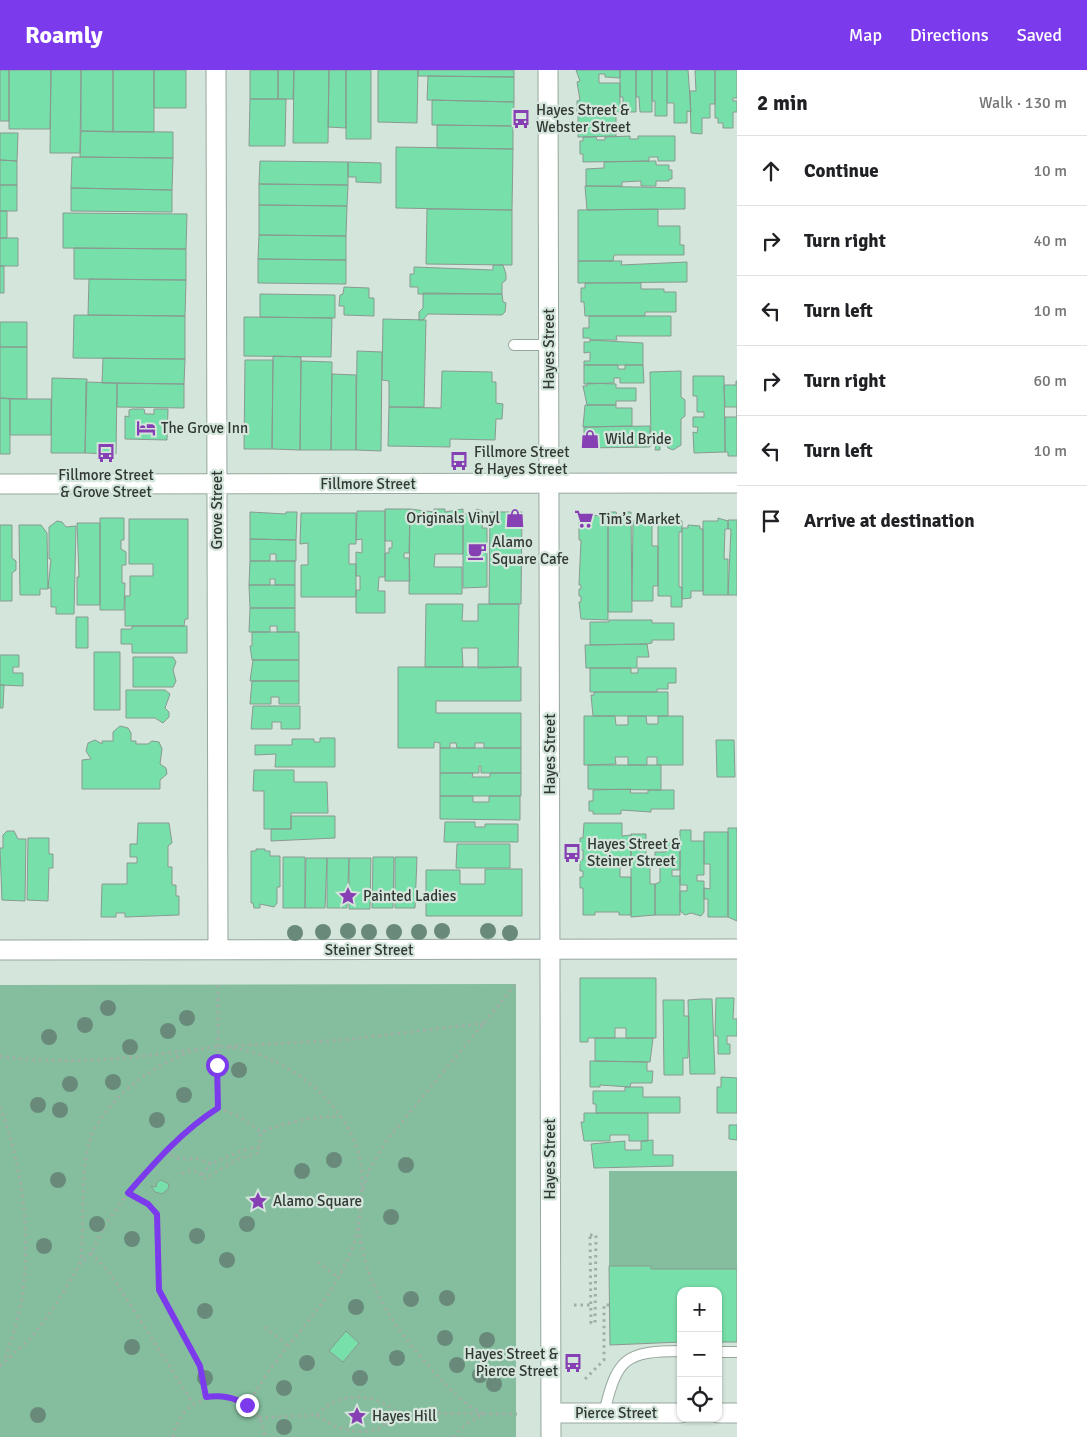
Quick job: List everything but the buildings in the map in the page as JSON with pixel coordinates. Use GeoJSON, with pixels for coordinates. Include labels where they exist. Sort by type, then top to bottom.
{"type":"FeatureCollection","features":[{"type":"Feature","properties":{"kind":"street","name":"Grove Street"},"geometry":{"type":"LineString","coordinates":[[216,70],[218,950]]}},
{"type":"Feature","properties":{"kind":"street","name":"Hayes Street"},"geometry":{"type":"LineString","coordinates":[[548,70],[551,1437]]}},
{"type":"Feature","properties":{"kind":"street","name":"Fillmore Street"},"geometry":{"type":"LineString","coordinates":[[0,484],[737,483]]}},
{"type":"Feature","properties":{"kind":"street","name":"Steiner Street"},"geometry":{"type":"LineString","coordinates":[[0,950],[737,949]]}},
{"type":"Feature","properties":{"kind":"street","name":"Pierce Street"},"geometry":{"type":"LineString","coordinates":[[551,1414],[677,1413]]}},
{"type":"Feature","properties":{"kind":"street"},"geometry":{"type":"LineString","coordinates":[[722,1413],[737,1413]]}},
{"type":"Feature","properties":{"kind":"lane"},"geometry":{"type":"LineString","coordinates":[[514,346],[549,345]]}},
{"type":"Feature","properties":{"kind":"lane"},"geometry":{"type":"LineString","coordinates":[[604,1413],[613,1379],[626,1362],[645,1353],[677,1351]]}},
{"type":"Feature","properties":{"kind":"lane"},"geometry":{"type":"LineString","coordinates":[[722,1352],[737,1352]]}},
{"type":"Feature","properties":{"kind":"path"},"geometry":{"type":"LineString","coordinates":[[218,984],[218,1108]]}},
{"type":"Feature","properties":{"kind":"path"},"geometry":{"type":"LineString","coordinates":[[484,1414],[462,1401],[405,1341],[393,1323],[366,1266],[361,1245],[360,1208],[370,1168],[382,1147],[516,984]]}},
{"type":"Feature","properties":{"kind":"path"},"geometry":{"type":"LineString","coordinates":[[0,1056],[39,1061],[134,1058],[217,1047],[342,1040],[484,1023]]}},
{"type":"Feature","properties":{"kind":"path"},"geometry":{"type":"LineString","coordinates":[[80,1264],[88,1146],[99,1121],[120,1095],[147,1073],[175,1058],[217,1047],[251,1052],[288,1069],[324,1095],[351,1133],[357,1149],[362,1183],[358,1228],[338,1277],[326,1297],[288,1346],[247,1405]]}},
{"type":"Feature","properties":{"kind":"path"},"geometry":{"type":"LineString","coordinates":[[0,1107],[16,1160],[25,1225],[22,1298],[4,1361]]}},
{"type":"Feature","properties":{"kind":"path"},"geometry":{"type":"LineString","coordinates":[[218,1108],[240,1117],[261,1132]]}},
{"type":"Feature","properties":{"kind":"path"},"geometry":{"type":"LineString","coordinates":[[0,1366],[31,1338],[55,1306],[80,1264],[91,1253],[105,1225],[128,1193],[165,1152],[203,1118],[218,1108]]}},
{"type":"Feature","properties":{"kind":"path"},"geometry":{"type":"LineString","coordinates":[[261,1132],[277,1126],[320,1117],[341,1117]]}},
{"type":"Feature","properties":{"kind":"path"},"geometry":{"type":"LineString","coordinates":[[182,1174],[194,1171],[202,1174],[204,1178],[236,1160],[258,1153],[261,1132]]}},
{"type":"Feature","properties":{"kind":"path"},"geometry":{"type":"LineString","coordinates":[[202,1174],[211,1164],[243,1150],[259,1147]]}},
{"type":"Feature","properties":{"kind":"path"},"geometry":{"type":"LineString","coordinates":[[165,1152],[180,1159],[194,1158],[211,1164]]}},
{"type":"Feature","properties":{"kind":"path"},"geometry":{"type":"LineString","coordinates":[[128,1193],[148,1204],[157,1214],[159,1290],[200,1366],[206,1397]]}},
{"type":"Feature","properties":{"kind":"path"},"geometry":{"type":"LineString","coordinates":[[590,1234],[596,1234],[596,1305],[595,1323],[590,1323],[590,1234]]}},
{"type":"Feature","properties":{"kind":"path"},"geometry":{"type":"LineString","coordinates":[[91,1253],[110,1273],[193,1403]]}},
{"type":"Feature","properties":{"kind":"path"},"geometry":{"type":"LineString","coordinates":[[318,1262],[338,1277]]}},
{"type":"Feature","properties":{"kind":"path"},"geometry":{"type":"LineString","coordinates":[[574,1305],[591,1305]]}},
{"type":"Feature","properties":{"kind":"path"},"geometry":{"type":"LineString","coordinates":[[596,1305],[610,1305]]}},
{"type":"Feature","properties":{"kind":"path"},"geometry":{"type":"LineString","coordinates":[[585,1379],[604,1360],[604,1305]]}},
{"type":"Feature","properties":{"kind":"path"},"geometry":{"type":"LineString","coordinates":[[265,1327],[288,1346]]}},
{"type":"Feature","properties":{"kind":"path"},"geometry":{"type":"LineString","coordinates":[[173,1437],[176,1423],[183,1412],[193,1403],[206,1397],[220,1395],[234,1398],[247,1405],[259,1418],[265,1437]]}},
{"type":"Feature","properties":{"kind":"path"},"geometry":{"type":"LineString","coordinates":[[317,1415],[329,1404],[350,1397],[384,1402],[397,1413],[517,1414]]}},
{"type":"Feature","properties":{"kind":"path"},"geometry":{"type":"LineString","coordinates":[[259,1418],[317,1415],[337,1428],[363,1432],[378,1429],[397,1413]]}},
{"type":"Feature","properties":{"kind":"path"},"geometry":{"type":"LineString","coordinates":[[453,1437],[465,1425],[484,1414]]}},
{"type":"Feature","properties":{"kind":"green space","name":"Alamo Square"},"geometry":{"type":"Polygon","coordinates":[[[516,984],[516,1437],[0,1437],[0,985],[516,984]]]}},
{"type":"Feature","properties":{"kind":"green space"},"geometry":{"type":"Polygon","coordinates":[[[609,1171],[737,1171],[737,1269],[651,1269],[651,1266],[609,1266],[609,1171]]]}},
{"type":"Feature","properties":{"kind":"place","name":"Hayes Street & Webster Street"},"geometry":{"type":"Point","coordinates":[521,119]}},
{"type":"Feature","properties":{"kind":"place","name":"The Grove Inn"},"geometry":{"type":"Point","coordinates":[146,428]}},
{"type":"Feature","properties":{"kind":"place","name":"Wild Bride"},"geometry":{"type":"Point","coordinates":[590,439]}},
{"type":"Feature","properties":{"kind":"place","name":"Fillmore Street & Grove Street"},"geometry":{"type":"Point","coordinates":[106,453]}},
{"type":"Feature","properties":{"kind":"place","name":"Fillmore Street & Hayes Street"},"geometry":{"type":"Point","coordinates":[459,461]}},
{"type":"Feature","properties":{"kind":"place","name":"Originals Vinyl"},"geometry":{"type":"Point","coordinates":[515,518]}},
{"type":"Feature","properties":{"kind":"place","name":"Tim’s Market"},"geometry":{"type":"Point","coordinates":[584,519]}},
{"type":"Feature","properties":{"kind":"place","name":"Alamo Square Cafe"},"geometry":{"type":"Point","coordinates":[477,551]}},
{"type":"Feature","properties":{"kind":"place","name":"Hayes Street & Steiner Street"},"geometry":{"type":"Point","coordinates":[572,853]}},
{"type":"Feature","properties":{"kind":"place","name":"Painted Ladies"},"geometry":{"type":"Point","coordinates":[348,896]}},
{"type":"Feature","properties":{"kind":"place","name":"Alamo Square"},"geometry":{"type":"Point","coordinates":[258,1201]}},
{"type":"Feature","properties":{"kind":"place","name":"Hayes Street & Pierce Street"},"geometry":{"type":"Point","coordinates":[573,1363]}},
{"type":"Feature","properties":{"kind":"place","name":"Hayes Hill"},"geometry":{"type":"Point","coordinates":[357,1416]}},
{"type":"Feature","properties":{"kind":"route"},"geometry":{"type":"LineString","coordinates":[[217,1065],[218,1108],[203,1118],[171,1146],[128,1193],[148,1204],[157,1214],[159,1290],[200,1366],[206,1397],[220,1395],[234,1398],[247,1405]]}}]}
